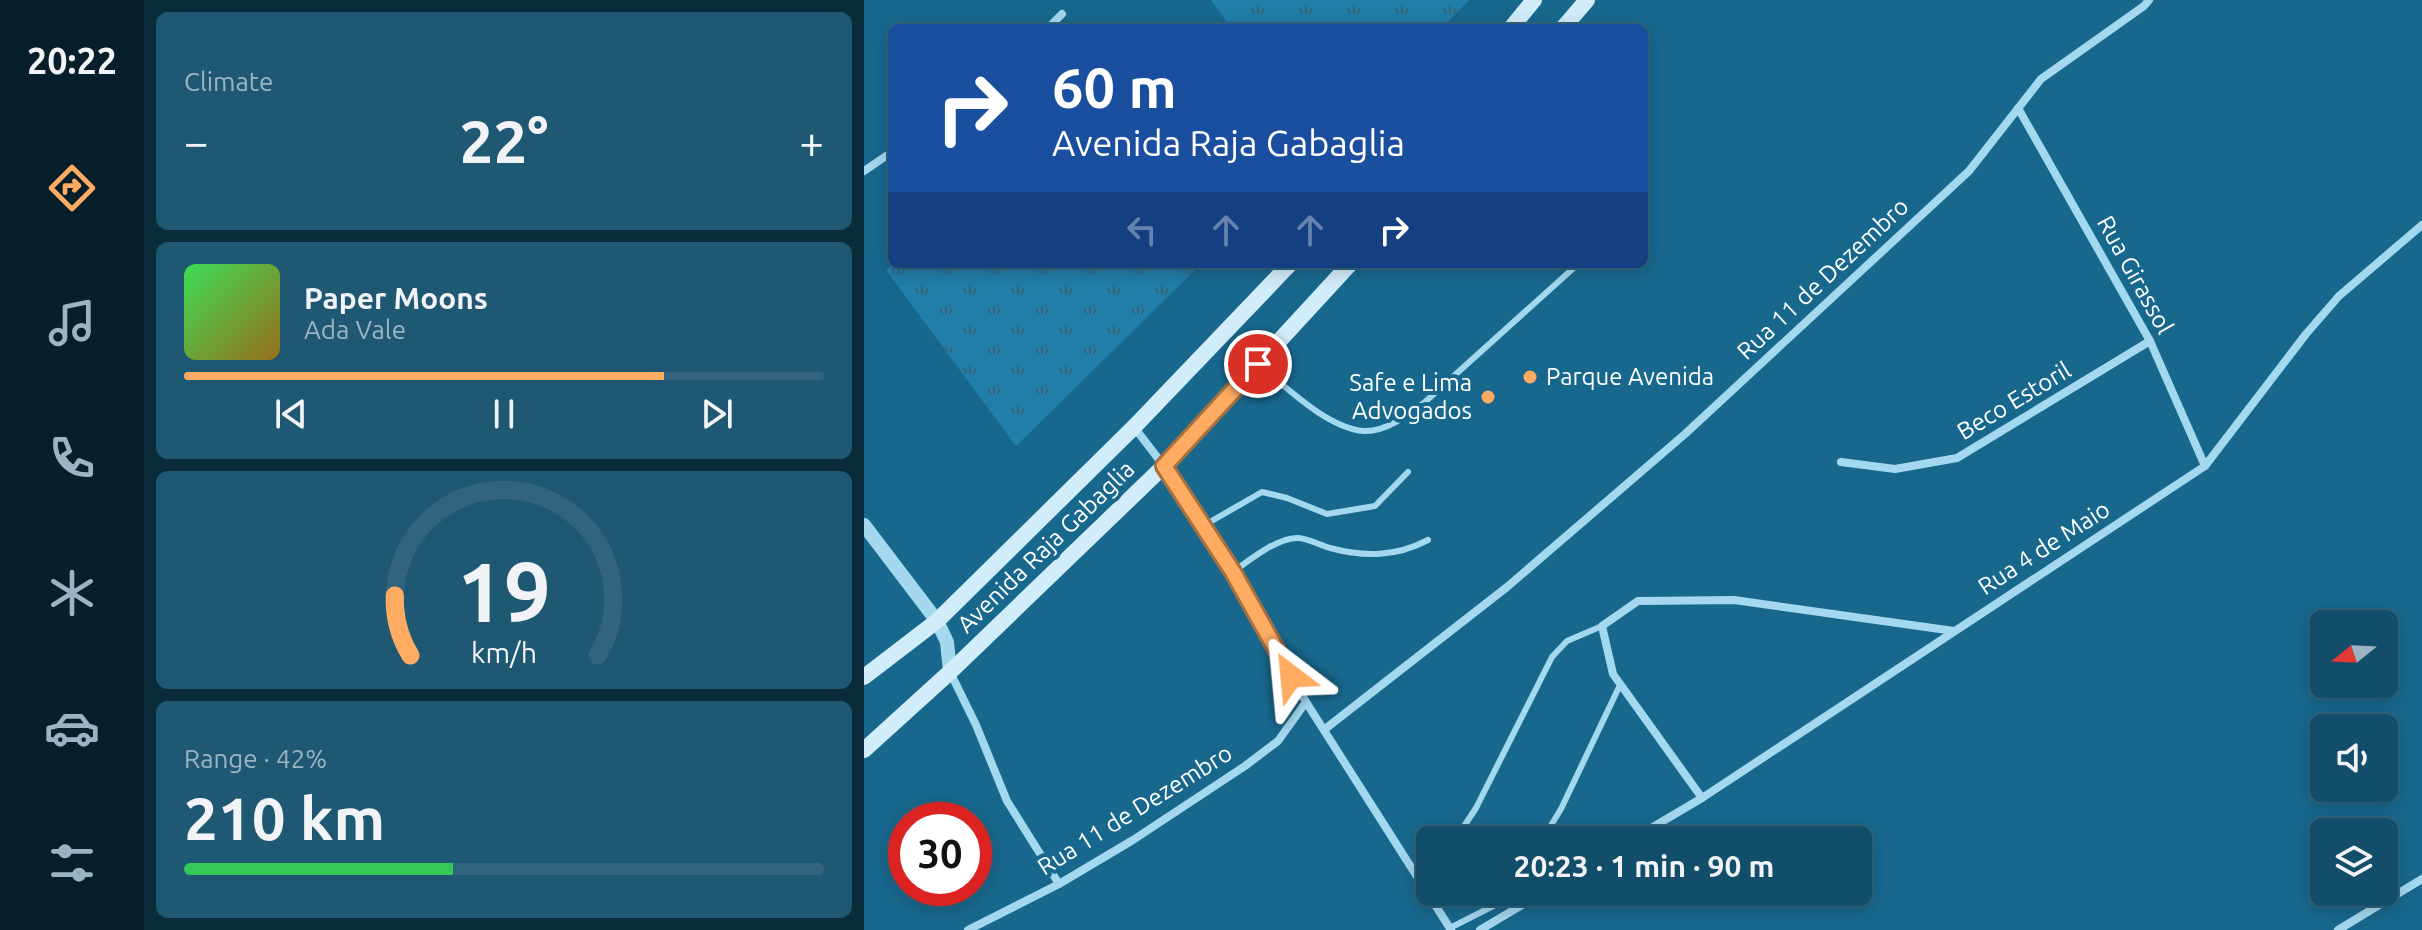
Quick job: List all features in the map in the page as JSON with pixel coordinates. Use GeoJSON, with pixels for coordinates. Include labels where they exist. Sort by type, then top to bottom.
{"type":"FeatureCollection","features":[{"type":"Feature","properties":{"kind":"main road"},"geometry":{"type":"LineString","coordinates":[[1514,24],[1534,0]]}},
{"type":"Feature","properties":{"kind":"main road"},"geometry":{"type":"LineString","coordinates":[[1566,24],[1587,0]]}},
{"type":"Feature","properties":{"kind":"main road","name":"Avenida Raja Gabaglia"},"geometry":{"type":"LineString","coordinates":[[864,677],[937,621],[1134,427],[1286,268]]}},
{"type":"Feature","properties":{"kind":"main road","name":"Avenida Raja Gabaglia"},"geometry":{"type":"LineString","coordinates":[[864,750],[950,672],[1164,466],[1346,268]]}},
{"type":"Feature","properties":{"kind":"street","name":"Rua 11 de Dezembro"},"geometry":{"type":"LineString","coordinates":[[1325,729],[1507,587],[1685,434],[1969,171],[2041,79],[2149,0]]}},
{"type":"Feature","properties":{"kind":"street"},"geometry":{"type":"LineString","coordinates":[[1052,24],[1062,14]]}},
{"type":"Feature","properties":{"kind":"street","name":"Rua Girassol"},"geometry":{"type":"LineString","coordinates":[[2018,108],[2150,341],[2205,466]]}},
{"type":"Feature","properties":{"kind":"street"},"geometry":{"type":"LineString","coordinates":[[864,171],[888,155]]}},
{"type":"Feature","properties":{"kind":"street","name":"Rua 4 de Maio"},"geometry":{"type":"LineString","coordinates":[[1655,826],[1702,798],[2205,466],[2339,296],[2422,225]]}},
{"type":"Feature","properties":{"kind":"street","name":"Beco Estoril"},"geometry":{"type":"LineString","coordinates":[[1841,462],[1895,469],[1957,458],[2150,341]]}},
{"type":"Feature","properties":{"kind":"street"},"geometry":{"type":"LineString","coordinates":[[1134,427],[1164,466],[1233,572],[1306,702],[1416,874]]}},
{"type":"Feature","properties":{"kind":"street"},"geometry":{"type":"LineString","coordinates":[[864,525],[937,621],[947,642],[950,672],[1007,801],[1059,884]]}},
{"type":"Feature","properties":{"kind":"street"},"geometry":{"type":"LineString","coordinates":[[1702,798],[1613,674],[1602,626],[1638,601],[1734,600],[1954,632]]}},
{"type":"Feature","properties":{"kind":"street","name":"Rua 11 de Dezembro"},"geometry":{"type":"LineString","coordinates":[[968,930],[1059,884],[1133,840],[1245,766],[1278,741],[1306,702]]}},
{"type":"Feature","properties":{"kind":"street"},"geometry":{"type":"LineString","coordinates":[[2338,930],[2422,879]]}},
{"type":"Feature","properties":{"kind":"street"},"geometry":{"type":"LineString","coordinates":[[1436,906],[1450,929]]}},
{"type":"Feature","properties":{"kind":"street"},"geometry":{"type":"LineString","coordinates":[[1480,930],[1520,906]]}},
{"type":"Feature","properties":{"kind":"lane"},"geometry":{"type":"LineString","coordinates":[[1258,364],[1313,408],[1340,425],[1366,431],[1398,422],[1425,402],[1574,268]]}},
{"type":"Feature","properties":{"kind":"lane"},"geometry":{"type":"LineString","coordinates":[[1203,526],[1262,492],[1327,514],[1375,506],[1408,472]]}},
{"type":"Feature","properties":{"kind":"lane"},"geometry":{"type":"LineString","coordinates":[[1233,572],[1261,550],[1298,538],[1333,549],[1380,556],[1412,548],[1428,540]]}},
{"type":"Feature","properties":{"kind":"lane"},"geometry":{"type":"LineString","coordinates":[[1464,826],[1552,657],[1567,641],[1602,626]]}},
{"type":"Feature","properties":{"kind":"lane"},"geometry":{"type":"LineString","coordinates":[[1551,826],[1620,685]]}},
{"type":"Feature","properties":{"kind":"lane"},"geometry":{"type":"LineString","coordinates":[[1450,929],[1493,906]]}},
{"type":"Feature","properties":{"kind":"green space"},"geometry":{"type":"Polygon","coordinates":[[[1211,0],[1469,0],[1446,24],[1228,24],[1211,0]]]}},
{"type":"Feature","properties":{"kind":"green space"},"geometry":{"type":"Polygon","coordinates":[[[889,268],[1197,268],[1016,446],[886,270],[889,268]]]}},
{"type":"Feature","properties":{"kind":"place","name":"Parque Avenida"},"geometry":{"type":"Point","coordinates":[1530,377]}},
{"type":"Feature","properties":{"kind":"place","name":"Safe e Lima Advogados"},"geometry":{"type":"Point","coordinates":[1488,397]}},
{"type":"Feature","properties":{"kind":"route"},"geometry":{"type":"LineString","coordinates":[[1258,364],[1164,466],[1233,572],[1291,676]]}}]}
